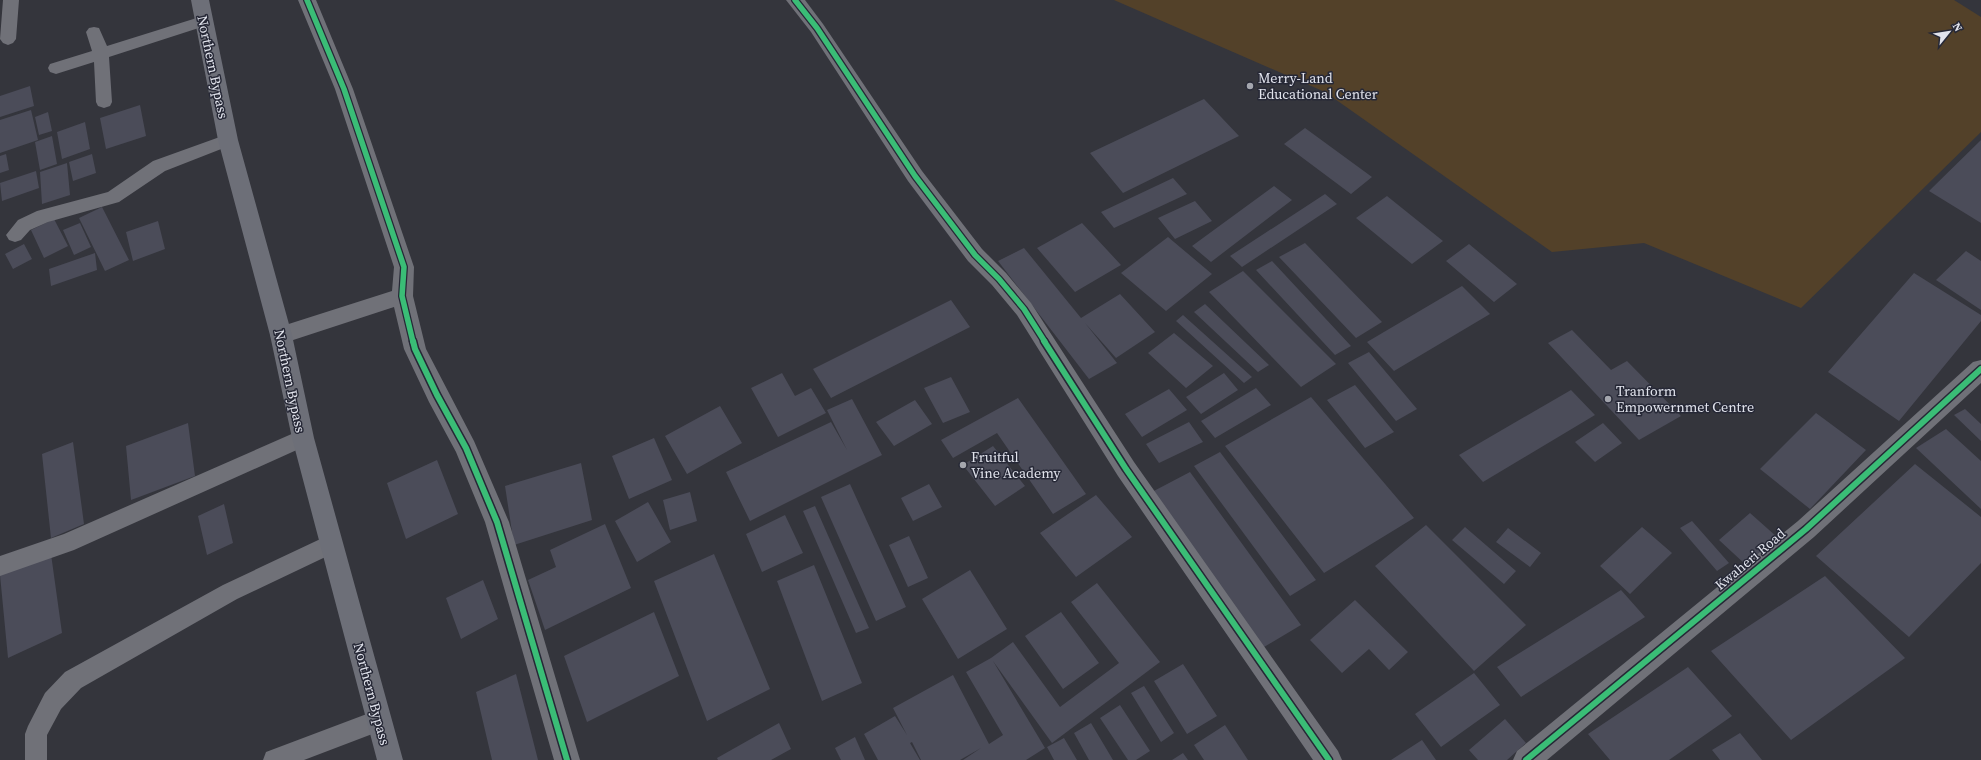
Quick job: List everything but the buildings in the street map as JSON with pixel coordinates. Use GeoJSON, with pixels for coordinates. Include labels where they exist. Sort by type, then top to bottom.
{"type":"FeatureCollection","features":[{"type":"Feature","properties":{"kind":"main road","name":"Northern Bypass"},"geometry":{"type":"LineString","coordinates":[[201,10],[228,140],[281,335],[303,438],[390,760]]}},
{"type":"Feature","properties":{"kind":"street"},"geometry":{"type":"LineString","coordinates":[[307,0],[344,89],[404,267],[402,296],[415,349],[436,395],[466,448],[496,522],[567,760]]}},
{"type":"Feature","properties":{"kind":"street"},"geometry":{"type":"LineString","coordinates":[[795,0],[817,28],[919,182],[975,255],[999,279],[1024,309],[1126,469],[1329,760]]}},
{"type":"Feature","properties":{"kind":"street"},"geometry":{"type":"LineString","coordinates":[[281,335],[402,296]]}},
{"type":"Feature","properties":{"kind":"street","name":"Kwaheri Road"},"geometry":{"type":"LineString","coordinates":[[1526,760],[1806,529],[1981,369]]}},
{"type":"Feature","properties":{"kind":"lane"},"geometry":{"type":"LineString","coordinates":[[8,38],[11,0]]}},
{"type":"Feature","properties":{"kind":"lane"},"geometry":{"type":"LineString","coordinates":[[56,68],[101,53],[201,10]]}},
{"type":"Feature","properties":{"kind":"lane"},"geometry":{"type":"LineString","coordinates":[[94,32],[101,53],[104,102]]}},
{"type":"Feature","properties":{"kind":"lane"},"geometry":{"type":"LineString","coordinates":[[15,235],[24,225],[43,216],[113,197],[159,166],[228,140]]}},
{"type":"Feature","properties":{"kind":"lane"},"geometry":{"type":"LineString","coordinates":[[0,566],[67,543],[167,500],[303,438]]}},
{"type":"Feature","properties":{"kind":"lane"},"geometry":{"type":"LineString","coordinates":[[36,760],[36,734],[53,701],[73,680],[230,592],[331,544]]}},
{"type":"Feature","properties":{"kind":"lane"},"geometry":{"type":"LineString","coordinates":[[274,760],[380,720]]}},
{"type":"Feature","properties":{"kind":"shaded area"},"geometry":{"type":"Polygon","coordinates":[[[1114,0],[1954,0],[1981,17],[1981,132],[1801,308],[1644,243],[1552,252],[1325,92],[1114,0]]]}},
{"type":"Feature","properties":{"kind":"cycle path"},"geometry":{"type":"LineString","coordinates":[[307,0],[344,89],[404,267],[402,296],[415,349],[437,395],[466,448],[497,522],[567,760]]}},
{"type":"Feature","properties":{"kind":"cycle path"},"geometry":{"type":"LineString","coordinates":[[795,0],[817,28],[915,176],[975,255],[999,279],[1024,309],[1126,469],[1329,760]]}},
{"type":"Feature","properties":{"kind":"cycle path"},"geometry":{"type":"LineString","coordinates":[[1526,760],[1806,529],[1981,369]]}},
{"type":"Feature","properties":{"kind":"place","name":"Merry-Land Educational Center"},"geometry":{"type":"Point","coordinates":[1250,86]}},
{"type":"Feature","properties":{"kind":"place","name":"Tranform Empowernmet Centre"},"geometry":{"type":"Point","coordinates":[1608,399]}},
{"type":"Feature","properties":{"kind":"place","name":"Fruitful Vine Academy"},"geometry":{"type":"Point","coordinates":[963,465]}}]}
